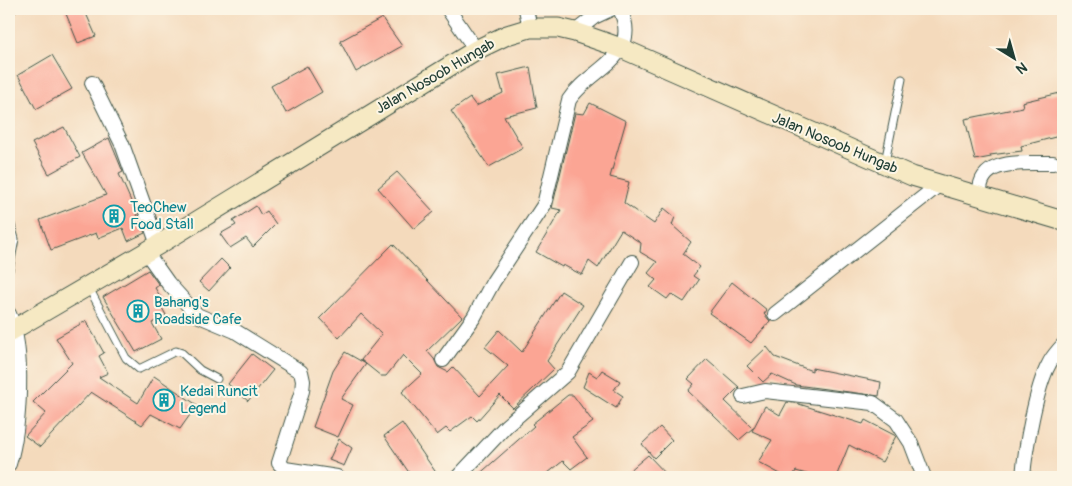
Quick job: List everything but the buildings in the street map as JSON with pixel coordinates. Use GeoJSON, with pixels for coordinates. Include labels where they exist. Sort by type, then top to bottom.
{"type":"FeatureCollection","features":[{"type":"Feature","properties":{"kind":"main road","name":"Jalan Nosoob Hungab"},"geometry":{"type":"LineString","coordinates":[[11,324],[88,286],[476,50],[506,35],[530,28],[558,28],[621,48],[884,164],[940,184],[1063,221]]}},
{"type":"Feature","properties":{"kind":"street"},"geometry":{"type":"LineString","coordinates":[[448,9],[476,50]]}},
{"type":"Feature","properties":{"kind":"street"},"geometry":{"type":"LineString","coordinates":[[526,9],[530,28]]}},
{"type":"Feature","properties":{"kind":"street"},"geometry":{"type":"LineString","coordinates":[[575,32],[594,17],[611,9]]}},
{"type":"Feature","properties":{"kind":"street"},"geometry":{"type":"LineString","coordinates":[[442,360],[474,317],[493,282],[544,205],[569,100],[575,91],[602,71],[624,42],[627,23],[620,9]]}},
{"type":"Feature","properties":{"kind":"street"},"geometry":{"type":"LineString","coordinates":[[92,83],[122,144],[152,248],[174,290],[197,315],[235,331],[301,372],[304,381],[302,391],[279,456],[279,463],[285,473],[337,477]]}},
{"type":"Feature","properties":{"kind":"street"},"geometry":{"type":"LineString","coordinates":[[980,196],[979,185],[983,176],[993,169],[1011,163],[1054,163]]}},
{"type":"Feature","properties":{"kind":"street"},"geometry":{"type":"LineString","coordinates":[[775,314],[940,184]]}},
{"type":"Feature","properties":{"kind":"street"},"geometry":{"type":"LineString","coordinates":[[458,477],[506,426],[568,372],[632,262]]}},
{"type":"Feature","properties":{"kind":"street"},"geometry":{"type":"LineString","coordinates":[[9,464],[15,445],[20,401],[11,324]]}},
{"type":"Feature","properties":{"kind":"street"},"geometry":{"type":"LineString","coordinates":[[1023,477],[1030,426],[1042,380],[1049,363],[1063,345]]}},
{"type":"Feature","properties":{"kind":"street"},"geometry":{"type":"LineString","coordinates":[[744,396],[765,391],[873,403],[896,420],[912,443],[924,477]]}},
{"type":"Feature","properties":{"kind":"lane"},"geometry":{"type":"LineString","coordinates":[[884,164],[902,79]]}},
{"type":"Feature","properties":{"kind":"lane"},"geometry":{"type":"LineString","coordinates":[[9,218],[15,239],[9,270]]}},
{"type":"Feature","properties":{"kind":"lane"},"geometry":{"type":"LineString","coordinates":[[88,286],[126,358],[133,366],[139,369],[176,351],[182,353],[200,370],[217,379]]}},
{"type":"Feature","properties":{"kind":"place","name":"TeoChew Food Stall"},"geometry":{"type":"Point","coordinates":[114,216]}},
{"type":"Feature","properties":{"kind":"place","name":"Bahang's Roadside Cafe"},"geometry":{"type":"Point","coordinates":[138,311]}},
{"type":"Feature","properties":{"kind":"place","name":"Kedai Runcit Legend"},"geometry":{"type":"Point","coordinates":[164,400]}}]}
